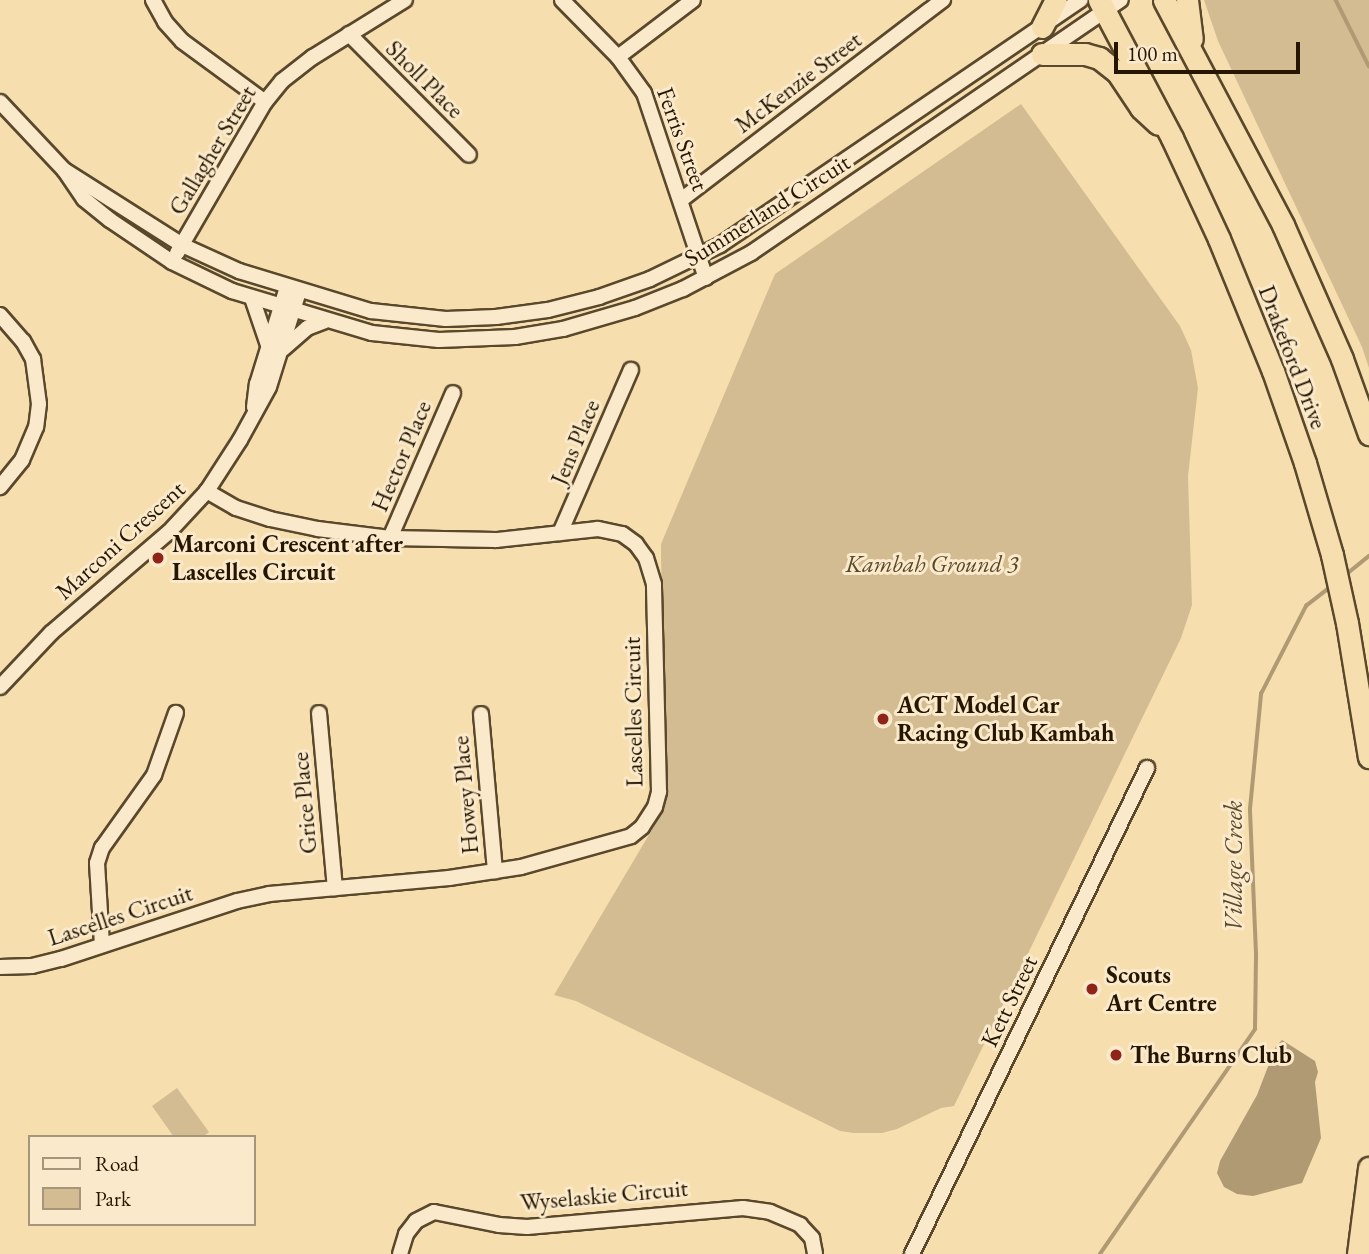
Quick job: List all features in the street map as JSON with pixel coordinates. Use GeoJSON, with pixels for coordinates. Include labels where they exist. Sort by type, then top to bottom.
{"type":"FeatureCollection","features":[{"type":"Feature","properties":{"kind":"highway"},"geometry":{"type":"LineString","coordinates":[[1042,27],[1056,0]]}},
{"type":"Feature","properties":{"kind":"highway","name":"Drakeford Drive"},"geometry":{"type":"LineString","coordinates":[[1164,0],[1283,225],[1342,359],[1369,434]]}},
{"type":"Feature","properties":{"kind":"highway"},"geometry":{"type":"LineString","coordinates":[[1187,0],[1195,57]]}},
{"type":"Feature","properties":{"kind":"highway","name":"Drakeford Drive"},"geometry":{"type":"LineString","coordinates":[[1108,4],[1219,239],[1273,371],[1306,463],[1332,555],[1347,623],[1369,757]]}},
{"type":"Feature","properties":{"kind":"highway"},"geometry":{"type":"LineString","coordinates":[[1042,54],[1085,54],[1109,65],[1124,79],[1141,108],[1172,138]]}},
{"type":"Feature","properties":{"kind":"highway"},"geometry":{"type":"LineString","coordinates":[[1359,1252],[1369,1168]]}},
{"type":"Feature","properties":{"kind":"street"},"geometry":{"type":"LineString","coordinates":[[153,0],[165,22],[182,41],[265,102]]}},
{"type":"Feature","properties":{"kind":"street","name":"Gallagher Street"},"geometry":{"type":"LineString","coordinates":[[172,262],[265,102],[292,72],[405,0]]}},
{"type":"Feature","properties":{"kind":"street","name":"Ferris Street"},"geometry":{"type":"LineString","coordinates":[[562,0],[618,57],[650,106],[706,278]]}},
{"type":"Feature","properties":{"kind":"street"},"geometry":{"type":"LineString","coordinates":[[618,57],[693,0]]}},
{"type":"Feature","properties":{"kind":"street","name":"McKenzie Street"},"geometry":{"type":"LineString","coordinates":[[681,200],[943,0]]}},
{"type":"Feature","properties":{"kind":"street","name":"Summerland Circuit"},"geometry":{"type":"LineString","coordinates":[[64,170],[182,245],[239,271],[293,289],[395,315],[446,319],[496,317],[548,310],[599,297],[650,279],[699,256],[762,219],[1081,0]]}},
{"type":"Feature","properties":{"kind":"street","name":"Summerland Circuit"},"geometry":{"type":"LineString","coordinates":[[0,102],[64,170],[83,199],[172,262],[252,298],[372,333],[418,339],[514,337],[563,329],[614,316],[706,278],[774,238],[1042,54],[1108,4]]}},
{"type":"Feature","properties":{"kind":"street","name":"Sholl Place"},"geometry":{"type":"LineString","coordinates":[[349,34],[469,155]]}},
{"type":"Feature","properties":{"kind":"street","name":"Marconi Crescent"},"geometry":{"type":"LineString","coordinates":[[0,687],[51,633],[169,533],[207,491],[240,440],[269,387],[274,349],[293,289]]}},
{"type":"Feature","properties":{"kind":"street"},"geometry":{"type":"LineString","coordinates":[[252,298],[274,349],[325,321]]}},
{"type":"Feature","properties":{"kind":"street"},"geometry":{"type":"LineString","coordinates":[[0,315],[23,341],[33,359],[39,380],[39,404],[32,438],[22,460],[0,487]]}},
{"type":"Feature","properties":{"kind":"street","name":"Jens Place"},"geometry":{"type":"LineString","coordinates":[[560,533],[631,370]]}},
{"type":"Feature","properties":{"kind":"street","name":"Hector Place"},"geometry":{"type":"LineString","coordinates":[[390,538],[453,393]]}},
{"type":"Feature","properties":{"kind":"street","name":"Lascelles Circuit"},"geometry":{"type":"LineString","coordinates":[[0,967],[32,966],[237,901],[269,894],[495,872],[631,836],[652,814],[659,792],[654,584],[650,566],[636,544],[615,531],[598,528],[453,541],[390,538],[318,529],[270,519],[234,508],[207,491]]}},
{"type":"Feature","properties":{"kind":"street"},"geometry":{"type":"LineString","coordinates":[[102,945],[97,863],[102,848],[154,775],[176,713]]}},
{"type":"Feature","properties":{"kind":"street","name":"Grice Place"},"geometry":{"type":"LineString","coordinates":[[319,713],[335,888]]}},
{"type":"Feature","properties":{"kind":"street","name":"Howey Place"},"geometry":{"type":"LineString","coordinates":[[481,714],[495,872]]}},
{"type":"Feature","properties":{"kind":"street","name":"Kett Street"},"geometry":{"type":"LineString","coordinates":[[912,1254],[1147,768]]}},
{"type":"Feature","properties":{"kind":"street","name":"Wyselaskie Circuit"},"geometry":{"type":"LineString","coordinates":[[400,1254],[406,1234],[415,1221],[434,1212],[499,1226],[527,1227],[743,1208],[770,1212],[800,1225],[812,1238],[815,1254]]}},
{"type":"Feature","properties":{"kind":"green space"},"geometry":{"type":"Polygon","coordinates":[[[1204,0],[1369,0],[1369,368],[1362,347],[1218,41],[1204,0]]]}},
{"type":"Feature","properties":{"kind":"green space","name":"Kambah Ground 3"},"geometry":{"type":"Polygon","coordinates":[[[1021,104],[1180,326],[1191,350],[1198,388],[1188,476],[1192,605],[1181,638],[954,1106],[941,1108],[897,1129],[882,1133],[840,1131],[576,1001],[554,995],[663,811],[661,544],[775,274],[1021,104]]]}},
{"type":"Feature","properties":{"kind":"green space"},"geometry":{"type":"Polygon","coordinates":[[[177,1088],[209,1132],[205,1135],[173,1135],[152,1106],[177,1088]]]}},
{"type":"Feature","properties":{"kind":"shaded area"},"geometry":{"type":"Polygon","coordinates":[[[1282,1040],[1315,1061],[1318,1072],[1315,1082],[1321,1138],[1302,1183],[1253,1196],[1237,1194],[1224,1187],[1217,1173],[1220,1161],[1257,1095],[1276,1046],[1282,1040]]]}},
{"type":"Feature","properties":{"kind":"waterway","name":"Village Creek"},"geometry":{"type":"LineString","coordinates":[[1336,0],[1369,66]]}},
{"type":"Feature","properties":{"kind":"waterway","name":"Village Creek"},"geometry":{"type":"LineString","coordinates":[[1343,577],[1369,556]]}},
{"type":"Feature","properties":{"kind":"waterway","name":"Village Creek"},"geometry":{"type":"LineString","coordinates":[[1100,1254],[1255,1029],[1256,954],[1250,809],[1261,694],[1306,606],[1332,586]]}},
{"type":"Feature","properties":{"kind":"place","name":"Marconi Crescent after Lascelles Circuit"},"geometry":{"type":"Point","coordinates":[158,558]}},
{"type":"Feature","properties":{"kind":"place","name":"ACT Model Car Racing Club Kambah"},"geometry":{"type":"Point","coordinates":[883,719]}},
{"type":"Feature","properties":{"kind":"place","name":"Scouts Art Centre"},"geometry":{"type":"Point","coordinates":[1092,989]}},
{"type":"Feature","properties":{"kind":"place","name":"The Burns Club"},"geometry":{"type":"Point","coordinates":[1116,1055]}}]}
